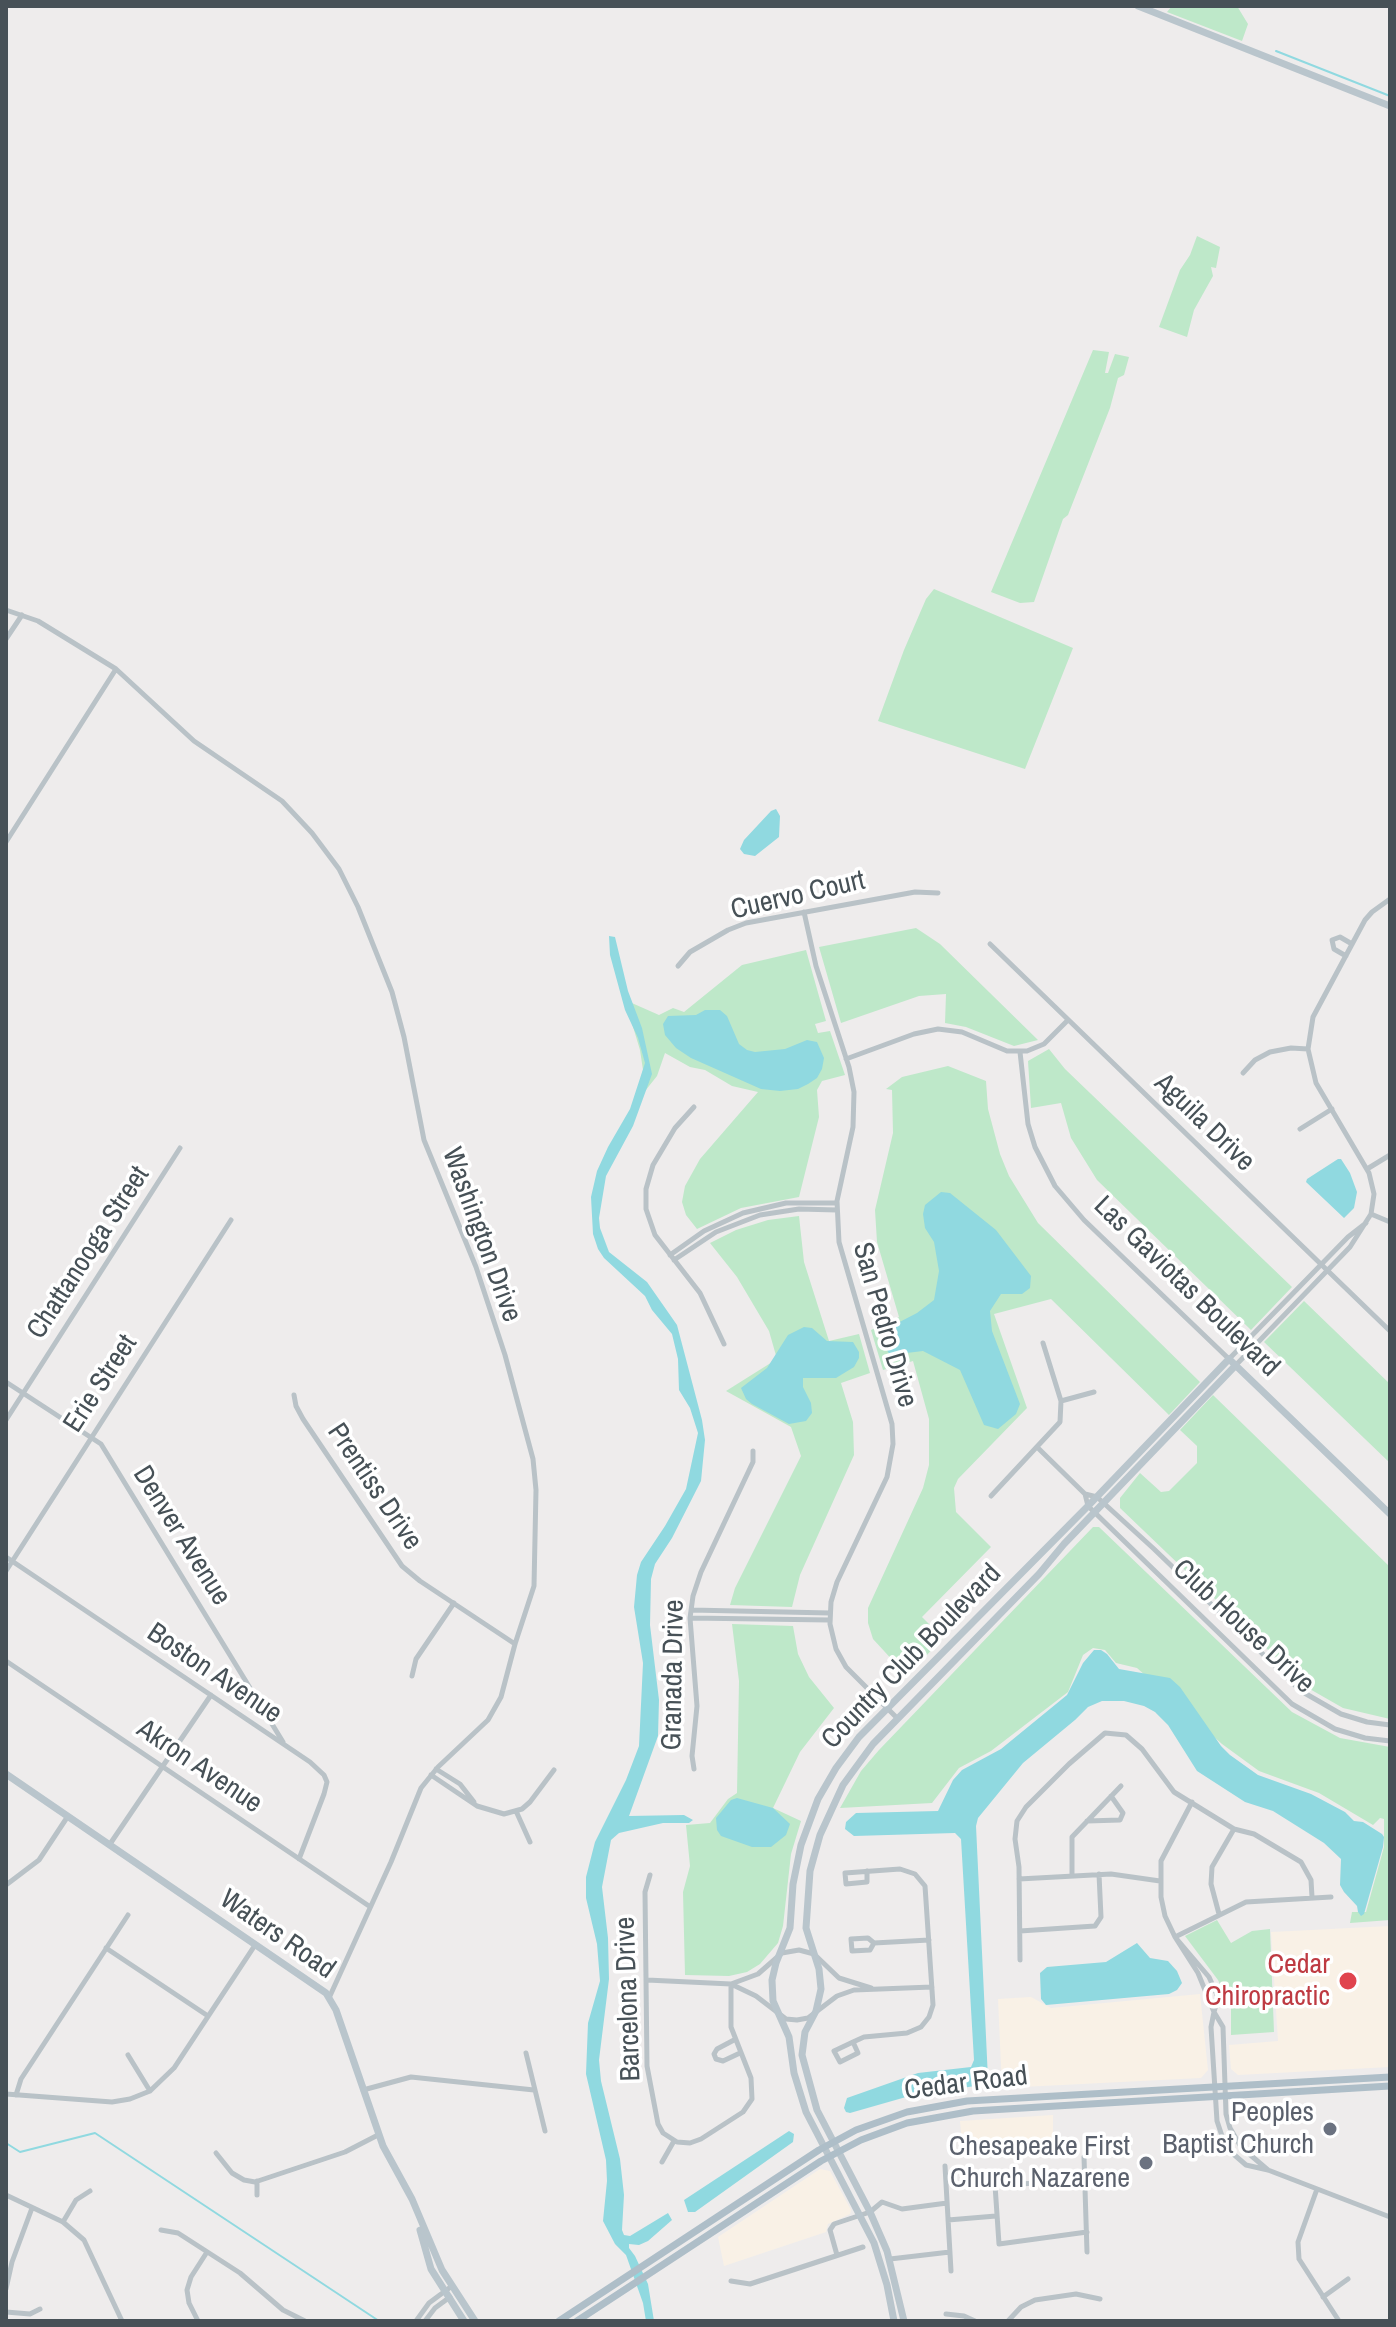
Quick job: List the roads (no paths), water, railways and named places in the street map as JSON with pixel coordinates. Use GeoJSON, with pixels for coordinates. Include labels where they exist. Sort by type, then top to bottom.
{"type":"FeatureCollection","features":[{"type":"Feature","properties":{"kind":"main road","name":"Cedar Road"},"geometry":{"type":"LineString","coordinates":[[559,2321],[824,2146],[891,2117],[947,2104],[1390,2077]]}},
{"type":"Feature","properties":{"kind":"main road","name":"Cedar Road"},"geometry":{"type":"LineString","coordinates":[[577,2321],[829,2156],[897,2126],[944,2115],[1390,2086]]}},
{"type":"Feature","properties":{"kind":"street"},"geometry":{"type":"LineString","coordinates":[[1138,6],[1390,106]]}},
{"type":"Feature","properties":{"kind":"street","name":"Washington Drive"},"geometry":{"type":"LineString","coordinates":[[6,610],[49,627],[116,669],[194,741],[261,784],[291,810],[339,869],[363,918],[400,1017],[424,1140],[476,1267],[505,1355],[533,1459],[536,1490],[534,1586],[501,1697],[492,1714],[436,1769],[417,1797],[329,1998]]}},
{"type":"Feature","properties":{"kind":"street"},"geometry":{"type":"LineString","coordinates":[[6,639],[22,615]]}},
{"type":"Feature","properties":{"kind":"street"},"geometry":{"type":"LineString","coordinates":[[6,842],[116,669]]}},
{"type":"Feature","properties":{"kind":"street","name":"Cuervo Court"},"geometry":{"type":"LineString","coordinates":[[678,966],[690,952],[735,927],[915,892],[938,893]]}},
{"type":"Feature","properties":{"kind":"street"},"geometry":{"type":"LineString","coordinates":[[1390,899],[1372,912],[1352,944],[1313,1017],[1308,1049],[1316,1083],[1367,1169],[1374,1194],[1371,1214],[1390,1222]]}},
{"type":"Feature","properties":{"kind":"street","name":"San Pedro Drive"},"geometry":{"type":"LineString","coordinates":[[804,912],[816,966],[854,1092],[854,1119],[837,1206],[841,1255],[885,1398],[892,1424],[893,1444],[887,1477],[837,1582],[830,1617]]}},
{"type":"Feature","properties":{"kind":"street"},"geometry":{"type":"LineString","coordinates":[[1346,956],[1334,949],[1332,940],[1340,937],[1352,944]]}},
{"type":"Feature","properties":{"kind":"street","name":"Aguila Drive"},"geometry":{"type":"LineString","coordinates":[[990,944],[1390,1331]]}},
{"type":"Feature","properties":{"kind":"street"},"geometry":{"type":"LineString","coordinates":[[846,1059],[914,1034],[938,1029],[962,1032],[1007,1051],[1020,1052],[1044,1044],[1068,1020]]}},
{"type":"Feature","properties":{"kind":"street"},"geometry":{"type":"LineString","coordinates":[[1243,1073],[1255,1060],[1270,1052],[1308,1049]]}},
{"type":"Feature","properties":{"kind":"street","name":"Las Gaviotas Boulevard"},"geometry":{"type":"LineString","coordinates":[[1020,1052],[1028,1124],[1035,1147],[1055,1186],[1084,1220],[1390,1514]]}},
{"type":"Feature","properties":{"kind":"street"},"geometry":{"type":"LineString","coordinates":[[694,1107],[675,1128],[655,1160],[646,1189],[646,1209],[651,1226],[700,1293],[724,1344]]}},
{"type":"Feature","properties":{"kind":"street"},"geometry":{"type":"LineString","coordinates":[[1300,1129],[1332,1109]]}},
{"type":"Feature","properties":{"kind":"street","name":"Chattanooga Street"},"geometry":{"type":"LineString","coordinates":[[6,1420],[180,1148]]}},
{"type":"Feature","properties":{"kind":"street"},"geometry":{"type":"LineString","coordinates":[[1367,1169],[1390,1155]]}},
{"type":"Feature","properties":{"kind":"street"},"geometry":{"type":"LineString","coordinates":[[672,1257],[716,1232],[760,1215],[837,1206]]}},
{"type":"Feature","properties":{"kind":"street","name":"Country Club Boulevard"},"geometry":{"type":"LineString","coordinates":[[1232,1362],[1353,1243],[1371,1214]]}},
{"type":"Feature","properties":{"kind":"street","name":"Erie Street"},"geometry":{"type":"LineString","coordinates":[[6,1571],[9,1559],[231,1220]]}},
{"type":"Feature","properties":{"kind":"street","name":"Country Club Boulevard"},"geometry":{"type":"LineString","coordinates":[[894,2321],[865,2214],[813,2099],[802,2055],[805,2032],[814,2015],[821,1989],[819,1969],[806,1928],[810,1871],[820,1835],[851,1773],[898,1719],[1039,1574],[1100,1500],[1321,1264],[1366,1223]]}},
{"type":"Feature","properties":{"kind":"street"},"geometry":{"type":"LineString","coordinates":[[991,1496],[1060,1422],[1061,1401],[1043,1343]]}},
{"type":"Feature","properties":{"kind":"street","name":"Denver Avenue"},"geometry":{"type":"LineString","coordinates":[[6,1382],[101,1444],[286,1746]]}},
{"type":"Feature","properties":{"kind":"street"},"geometry":{"type":"LineString","coordinates":[[1061,1401],[1094,1392]]}},
{"type":"Feature","properties":{"kind":"street","name":"Prentiss Drive"},"geometry":{"type":"LineString","coordinates":[[294,1395],[303,1419],[392,1553],[407,1570],[515,1644]]}},
{"type":"Feature","properties":{"kind":"street"},"geometry":{"type":"LineString","coordinates":[[1038,1448],[1085,1494],[1100,1500]]}},
{"type":"Feature","properties":{"kind":"street","name":"Granada Drive"},"geometry":{"type":"LineString","coordinates":[[694,1769],[692,1756],[697,1686],[691,1610],[701,1572],[753,1462],[753,1451]]}},
{"type":"Feature","properties":{"kind":"street"},"geometry":{"type":"LineString","coordinates":[[1085,1494],[1091,1510]]}},
{"type":"Feature","properties":{"kind":"street","name":"Club House Drive"},"geometry":{"type":"LineString","coordinates":[[1100,1500],[1301,1691],[1341,1714],[1390,1725]]}},
{"type":"Feature","properties":{"kind":"street","name":"Country Club Boulevard"},"geometry":{"type":"LineString","coordinates":[[904,2321],[890,2259],[829,2156],[801,2099],[789,2037],[773,2001],[772,1988],[778,1957],[790,1928],[793,1884],[801,1845],[818,1799],[847,1752],[887,1708],[1091,1510]]}},
{"type":"Feature","properties":{"kind":"street","name":"Club House Drive"},"geometry":{"type":"LineString","coordinates":[[1091,1510],[1299,1709],[1348,1734],[1390,1741]]}},
{"type":"Feature","properties":{"kind":"street","name":"Boston Avenue"},"geometry":{"type":"LineString","coordinates":[[9,1559],[320,1770],[327,1782],[299,1859]]}},
{"type":"Feature","properties":{"kind":"street"},"geometry":{"type":"LineString","coordinates":[[412,1676],[416,1659],[454,1603]]}},
{"type":"Feature","properties":{"kind":"street"},"geometry":{"type":"LineString","coordinates":[[691,1610],[830,1617]]}},
{"type":"Feature","properties":{"kind":"street"},"geometry":{"type":"LineString","coordinates":[[690,1618],[830,1617]]}},
{"type":"Feature","properties":{"kind":"street"},"geometry":{"type":"LineString","coordinates":[[830,1617],[834,1643],[842,1661],[850,1673],[898,1719]]}},
{"type":"Feature","properties":{"kind":"street","name":"Akron Avenue"},"geometry":{"type":"LineString","coordinates":[[6,1661],[369,1906]]}},
{"type":"Feature","properties":{"kind":"street"},"geometry":{"type":"LineString","coordinates":[[110,1844],[211,1695]]}},
{"type":"Feature","properties":{"kind":"street"},"geometry":{"type":"LineString","coordinates":[[1020,1960],[1015,1830],[1021,1813],[1105,1733],[1126,1735],[1148,1755],[1171,1789],[1234,1829],[1254,1834],[1301,1862],[1311,1880],[1312,1897]]}},
{"type":"Feature","properties":{"kind":"street"},"geometry":{"type":"LineString","coordinates":[[436,1769],[460,1784],[477,1806]]}},
{"type":"Feature","properties":{"kind":"street"},"geometry":{"type":"LineString","coordinates":[[431,1775],[477,1806],[495,1813],[516,1811],[535,1798],[554,1770]]}},
{"type":"Feature","properties":{"kind":"street","name":"Waters Road"},"geometry":{"type":"LineString","coordinates":[[6,1774],[313,1982],[329,1998],[336,2010],[378,2135],[419,2216],[426,2257],[475,2321]]}},
{"type":"Feature","properties":{"kind":"street"},"geometry":{"type":"LineString","coordinates":[[1072,1875],[1072,1837],[1121,1786]]}},
{"type":"Feature","properties":{"kind":"street"},"geometry":{"type":"LineString","coordinates":[[1086,1821],[1120,1820],[1123,1813],[1111,1796]]}},
{"type":"Feature","properties":{"kind":"street"},"geometry":{"type":"LineString","coordinates":[[1192,1802],[1161,1861],[1160,1881],[1165,1916],[1198,1973],[1223,2027],[1226,2114],[1233,2136],[1252,2158],[1268,2170]]}},
{"type":"Feature","properties":{"kind":"street"},"geometry":{"type":"LineString","coordinates":[[516,1811],[530,1842]]}},
{"type":"Feature","properties":{"kind":"street"},"geometry":{"type":"LineString","coordinates":[[6,1885],[39,1860],[68,1816]]}},
{"type":"Feature","properties":{"kind":"street"},"geometry":{"type":"LineString","coordinates":[[1219,1914],[1211,1884],[1212,1867],[1234,1829]]}},
{"type":"Feature","properties":{"kind":"street"},"geometry":{"type":"LineString","coordinates":[[853,2042],[858,2053],[840,2062],[834,2051],[853,2042],[869,2036],[907,2033],[921,2027],[932,2010],[926,1891],[918,1877],[900,1869],[867,1871],[845,1873],[846,1884],[867,1882],[867,1871]]}},
{"type":"Feature","properties":{"kind":"street"},"geometry":{"type":"LineString","coordinates":[[1019,1879],[1099,1874],[1160,1881]]}},
{"type":"Feature","properties":{"kind":"street"},"geometry":{"type":"LineString","coordinates":[[1020,1931],[1095,1926],[1101,1917],[1099,1874]]}},
{"type":"Feature","properties":{"kind":"street","name":"Barcelona Drive"},"geometry":{"type":"LineString","coordinates":[[650,1875],[645,1892],[647,2066],[658,2124],[663,2133],[674,2141]]}},
{"type":"Feature","properties":{"kind":"street"},"geometry":{"type":"LineString","coordinates":[[1175,1937],[1246,1902],[1331,1897]]}},
{"type":"Feature","properties":{"kind":"street"},"geometry":{"type":"LineString","coordinates":[[16,2095],[21,2079],[128,1915]]}},
{"type":"Feature","properties":{"kind":"street"},"geometry":{"type":"LineString","coordinates":[[1175,1937],[1199,1962],[1218,1997],[1211,2027],[1215,2086],[1220,2131],[1231,2152],[1246,2165],[1268,2170],[1390,2217]]}},
{"type":"Feature","properties":{"kind":"street"},"geometry":{"type":"LineString","coordinates":[[874,1943],[870,1950],[852,1951],[851,1939],[868,1938],[874,1943],[929,1940]]}},
{"type":"Feature","properties":{"kind":"street"},"geometry":{"type":"LineString","coordinates":[[6,2094],[112,2102],[150,2091],[174,2068],[255,1945]]}},
{"type":"Feature","properties":{"kind":"street"},"geometry":{"type":"LineString","coordinates":[[106,1948],[208,2016]]}},
{"type":"Feature","properties":{"kind":"street"},"geometry":{"type":"LineString","coordinates":[[731,1984],[758,1974],[790,1951],[814,1954],[839,1978],[871,1988]]}},
{"type":"Feature","properties":{"kind":"street"},"geometry":{"type":"LineString","coordinates":[[647,1980],[731,1984],[756,1996],[786,2019],[797,2020],[814,2015],[837,1996],[871,1988],[932,1987]]}},
{"type":"Feature","properties":{"kind":"street"},"geometry":{"type":"LineString","coordinates":[[662,2162],[674,2141],[695,2142],[747,2108],[753,2086],[734,2040],[730,2019],[731,1984]]}},
{"type":"Feature","properties":{"kind":"street"},"geometry":{"type":"LineString","coordinates":[[734,2040],[715,2051],[716,2059],[723,2061],[740,2053]]}},
{"type":"Feature","properties":{"kind":"street"},"geometry":{"type":"LineString","coordinates":[[526,2053],[545,2131]]}},
{"type":"Feature","properties":{"kind":"street"},"geometry":{"type":"LineString","coordinates":[[128,2055],[150,2091]]}},
{"type":"Feature","properties":{"kind":"street"},"geometry":{"type":"LineString","coordinates":[[362,2091],[411,2077],[534,2090]]}},
{"type":"Feature","properties":{"kind":"street"},"geometry":{"type":"LineString","coordinates":[[216,2153],[232,2173],[244,2180],[257,2181],[345,2152],[378,2135]]}},
{"type":"Feature","properties":{"kind":"street"},"geometry":{"type":"LineString","coordinates":[[1084,2157],[1087,2252]]}},
{"type":"Feature","properties":{"kind":"street"},"geometry":{"type":"LineString","coordinates":[[945,2166],[951,2271]]}},
{"type":"Feature","properties":{"kind":"street"},"geometry":{"type":"LineString","coordinates":[[257,2181],[257,2195]]}},
{"type":"Feature","properties":{"kind":"street"},"geometry":{"type":"LineString","coordinates":[[1085,2181],[995,2185],[996,2216],[999,2244],[1087,2232]]}},
{"type":"Feature","properties":{"kind":"street"},"geometry":{"type":"LineString","coordinates":[[1317,2189],[1297,2250],[1302,2267],[1339,2321]]}},
{"type":"Feature","properties":{"kind":"street"},"geometry":{"type":"LineString","coordinates":[[63,2222],[76,2200],[90,2191]]}},
{"type":"Feature","properties":{"kind":"street"},"geometry":{"type":"LineString","coordinates":[[6,2195],[63,2222],[87,2244],[122,2321]]}},
{"type":"Feature","properties":{"kind":"street"},"geometry":{"type":"LineString","coordinates":[[837,2255],[830,2234],[831,2226],[865,2214],[882,2202],[902,2209],[947,2203]]}},
{"type":"Feature","properties":{"kind":"street"},"geometry":{"type":"LineString","coordinates":[[6,2289],[15,2250],[32,2208]]}},
{"type":"Feature","properties":{"kind":"street"},"geometry":{"type":"LineString","coordinates":[[948,2220],[996,2216]]}},
{"type":"Feature","properties":{"kind":"street"},"geometry":{"type":"LineString","coordinates":[[161,2230],[178,2233],[240,2273],[273,2303],[305,2321]]}},
{"type":"Feature","properties":{"kind":"street"},"geometry":{"type":"LineString","coordinates":[[731,2281],[750,2284],[863,2247]]}},
{"type":"Feature","properties":{"kind":"street"},"geometry":{"type":"LineString","coordinates":[[198,2321],[189,2303],[187,2290],[191,2277],[207,2252]]}},
{"type":"Feature","properties":{"kind":"street"},"geometry":{"type":"LineString","coordinates":[[890,2259],[950,2252]]}},
{"type":"Feature","properties":{"kind":"street"},"geometry":{"type":"LineString","coordinates":[[1323,2297],[1348,2279]]}},
{"type":"Feature","properties":{"kind":"street"},"geometry":{"type":"LineString","coordinates":[[416,2321],[429,2303],[450,2292]]}},
{"type":"Feature","properties":{"kind":"street"},"geometry":{"type":"LineString","coordinates":[[425,2321],[450,2292]]}},
{"type":"Feature","properties":{"kind":"street","name":"Waters Road"},"geometry":{"type":"LineString","coordinates":[[450,2292],[464,2321]]}},
{"type":"Feature","properties":{"kind":"street"},"geometry":{"type":"LineString","coordinates":[[1008,2321],[1021,2307],[1035,2300],[1076,2294],[1100,2299]]}},
{"type":"Feature","properties":{"kind":"street"},"geometry":{"type":"LineString","coordinates":[[6,2312],[30,2314],[40,2309]]}},
{"type":"Feature","properties":{"kind":"street"},"geometry":{"type":"LineString","coordinates":[[946,2314],[975,2321]]}},
{"type":"Feature","properties":{"kind":"water"},"geometry":{"type":"Polygon","coordinates":[[[776,809],[780,816],[779,837],[755,856],[744,854],[740,849],[744,840],[776,809]]]}},
{"type":"Feature","properties":{"kind":"water"},"geometry":{"type":"Polygon","coordinates":[[[609,936],[615,937],[652,1074],[633,1126],[606,1176],[600,1228],[609,1252],[647,1282],[677,1325],[705,1440],[701,1481],[655,1564],[651,1579],[650,1625],[659,1700],[658,1736],[629,1816],[684,1815],[693,1820],[619,1833],[611,1840],[602,1887],[609,1979],[599,2060],[601,2081],[620,2159],[624,2195],[622,2230],[624,2235],[630,2236],[668,2213],[672,2220],[648,2241],[639,2245],[629,2244],[648,2284],[654,2321],[646,2321],[626,2255],[615,2244],[603,2221],[606,2160],[586,2074],[588,2023],[600,1981],[597,1944],[586,1898],[586,1877],[595,1842],[639,1746],[643,1663],[634,1607],[637,1575],[641,1562],[686,1489],[698,1433],[690,1408],[679,1390],[678,1359],[672,1334],[652,1310],[645,1296],[604,1258],[593,1234],[591,1197],[597,1171],[630,1109],[645,1063],[625,1010],[610,955],[609,936]]]}},
{"type":"Feature","properties":{"kind":"water"},"geometry":{"type":"Polygon","coordinates":[[[705,1010],[720,1010],[727,1016],[739,1044],[747,1050],[785,1049],[807,1040],[817,1042],[824,1058],[822,1069],[817,1078],[808,1084],[798,1089],[780,1091],[761,1089],[691,1058],[676,1048],[665,1035],[663,1024],[668,1016],[696,1015],[705,1010]]]}},
{"type":"Feature","properties":{"kind":"water"},"geometry":{"type":"Polygon","coordinates":[[[1338,1159],[1350,1173],[1357,1192],[1354,1208],[1344,1218],[1306,1182],[1338,1159]]]}},
{"type":"Feature","properties":{"kind":"water"},"geometry":{"type":"Polygon","coordinates":[[[941,1192],[950,1193],[996,1230],[1031,1276],[1030,1288],[1022,1294],[1001,1294],[990,1311],[992,1331],[1020,1404],[1016,1414],[998,1429],[984,1425],[960,1370],[923,1351],[890,1355],[882,1342],[881,1333],[884,1330],[917,1313],[934,1300],[939,1271],[934,1242],[925,1228],[923,1214],[925,1205],[941,1192]]]}},
{"type":"Feature","properties":{"kind":"water"},"geometry":{"type":"Polygon","coordinates":[[[804,1327],[812,1328],[827,1341],[853,1342],[859,1358],[854,1367],[836,1378],[803,1378],[812,1413],[806,1421],[789,1424],[752,1404],[741,1388],[767,1368],[788,1335],[804,1327]]]}},
{"type":"Feature","properties":{"kind":"water"},"geometry":{"type":"Polygon","coordinates":[[[1094,1650],[1107,1654],[1119,1669],[1170,1678],[1230,1755],[1258,1775],[1311,1794],[1345,1812],[1354,1821],[1363,1822],[1382,1834],[1383,1847],[1364,1914],[1361,1916],[1340,1885],[1341,1859],[1324,1843],[1273,1811],[1245,1802],[1197,1771],[1168,1725],[1155,1712],[1124,1701],[1102,1701],[1088,1707],[1023,1763],[978,1818],[988,2079],[981,2085],[906,2097],[846,2112],[847,2098],[918,2073],[971,2067],[974,2060],[961,1839],[955,1833],[854,1836],[845,1829],[846,1822],[856,1813],[938,1811],[953,1780],[962,1770],[1001,1749],[1067,1695],[1083,1663],[1094,1650]]]}},
{"type":"Feature","properties":{"kind":"water"},"geometry":{"type":"Polygon","coordinates":[[[737,1798],[773,1808],[790,1824],[786,1835],[771,1847],[752,1847],[721,1836],[716,1818],[731,1800],[737,1798]]]}},
{"type":"Feature","properties":{"kind":"water"},"geometry":{"type":"Polygon","coordinates":[[[1137,1943],[1150,1958],[1168,1961],[1177,1971],[1182,1983],[1177,1990],[1169,1994],[1046,2005],[1041,1999],[1040,1973],[1047,1967],[1106,1962],[1137,1943]]]}},
{"type":"Feature","properties":{"kind":"water"},"geometry":{"type":"Polygon","coordinates":[[[789,2131],[794,2134],[793,2142],[695,2212],[688,2212],[684,2200],[789,2131]]]}},
{"type":"Feature","properties":{"kind":"waterway"},"geometry":{"type":"LineString","coordinates":[[1276,51],[1390,96]]}},
{"type":"Feature","properties":{"kind":"waterway"},"geometry":{"type":"LineString","coordinates":[[6,2143],[20,2152],[95,2133],[379,2321]]}},
{"type":"Feature","properties":{"kind":"place","name":"Cedar Chiropractic"},"geometry":{"type":"Point","coordinates":[1348,1981]}},
{"type":"Feature","properties":{"kind":"place","name":"Peoples Baptist Church"},"geometry":{"type":"Point","coordinates":[1330,2129]}},
{"type":"Feature","properties":{"kind":"place","name":"Chesapeake First Church Nazarene"},"geometry":{"type":"Point","coordinates":[1146,2163]}}]}
